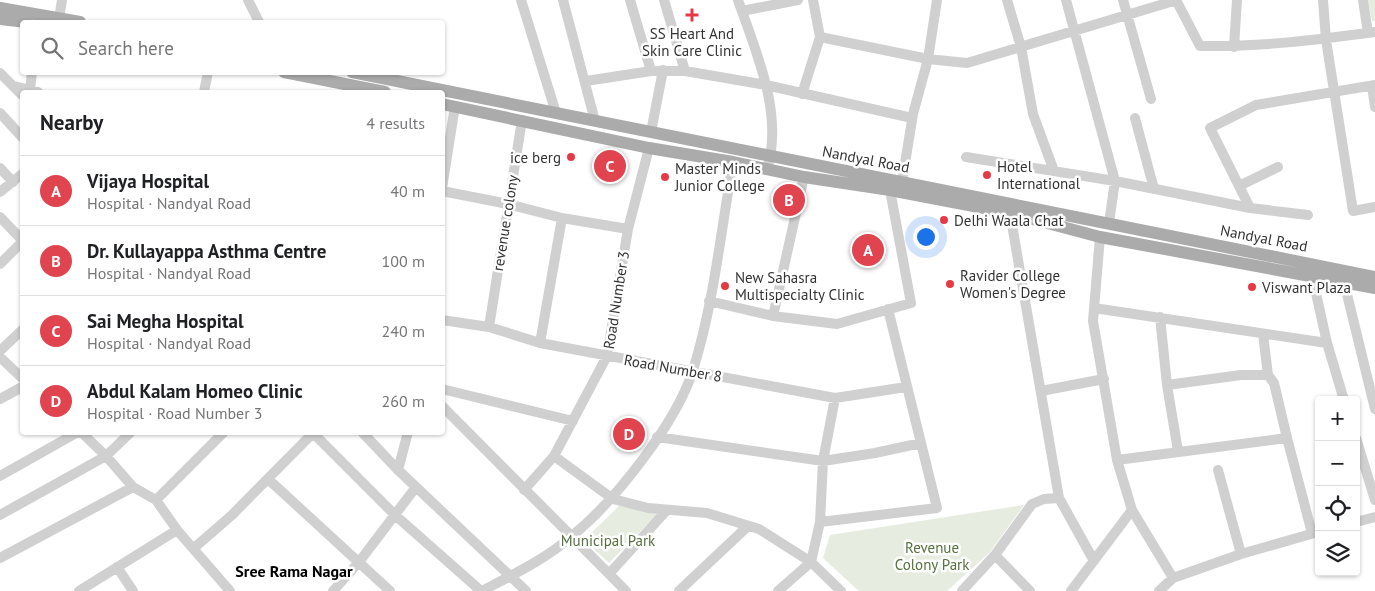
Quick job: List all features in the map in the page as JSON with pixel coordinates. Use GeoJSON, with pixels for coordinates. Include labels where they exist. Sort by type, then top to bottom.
{"type":"FeatureCollection","features":[{"type":"Feature","properties":{"kind":"main road"},"geometry":{"type":"LineString","coordinates":[[0,8],[66,20]]}},
{"type":"Feature","properties":{"kind":"main road"},"geometry":{"type":"LineString","coordinates":[[0,19],[20,21]]}},
{"type":"Feature","properties":{"kind":"main road"},"geometry":{"type":"LineString","coordinates":[[299,75],[375,90]]}},
{"type":"Feature","properties":{"kind":"main road","name":"Nandyal Road"},"geometry":{"type":"LineString","coordinates":[[367,75],[442,90]]}},
{"type":"Feature","properties":{"kind":"main road","name":"Nandyal Road"},"geometry":{"type":"LineString","coordinates":[[445,91],[1375,277]]}},
{"type":"Feature","properties":{"kind":"main road","name":"Nandyal Road"},"geometry":{"type":"LineString","coordinates":[[449,105],[649,148],[1010,213],[1100,237],[1312,274],[1375,288]]}},
{"type":"Feature","properties":{"kind":"street"},"geometry":{"type":"LineString","coordinates":[[59,19],[62,0]]}},
{"type":"Feature","properties":{"kind":"street"},"geometry":{"type":"LineString","coordinates":[[248,0],[258,20]]}},
{"type":"Feature","properties":{"kind":"street"},"geometry":{"type":"LineString","coordinates":[[521,0],[556,113]]}},
{"type":"Feature","properties":{"kind":"street"},"geometry":{"type":"LineString","coordinates":[[563,0],[595,120]]}},
{"type":"Feature","properties":{"kind":"street"},"geometry":{"type":"LineString","coordinates":[[630,0],[651,70]]}},
{"type":"Feature","properties":{"kind":"street"},"geometry":{"type":"LineString","coordinates":[[664,0],[685,71]]}},
{"type":"Feature","properties":{"kind":"street"},"geometry":{"type":"LineString","coordinates":[[738,0],[766,85],[773,140],[768,170]]}},
{"type":"Feature","properties":{"kind":"street"},"geometry":{"type":"LineString","coordinates":[[742,11],[798,0]]}},
{"type":"Feature","properties":{"kind":"street"},"geometry":{"type":"LineString","coordinates":[[802,94],[820,37],[813,0]]}},
{"type":"Feature","properties":{"kind":"street"},"geometry":{"type":"LineString","coordinates":[[902,182],[912,118],[928,59],[937,0]]}},
{"type":"Feature","properties":{"kind":"street"},"geometry":{"type":"LineString","coordinates":[[1007,0],[1021,47],[1033,114],[1054,172]]}},
{"type":"Feature","properties":{"kind":"street"},"geometry":{"type":"LineString","coordinates":[[1066,0],[1115,181],[1109,224]]}},
{"type":"Feature","properties":{"kind":"street"},"geometry":{"type":"LineString","coordinates":[[1123,0],[1152,99]]}},
{"type":"Feature","properties":{"kind":"street"},"geometry":{"type":"LineString","coordinates":[[820,37],[928,59],[967,63],[1177,0],[1200,46],[1234,47],[1326,40],[1371,33],[1363,0]]}},
{"type":"Feature","properties":{"kind":"street"},"geometry":{"type":"LineString","coordinates":[[1234,47],[1237,0]]}},
{"type":"Feature","properties":{"kind":"street"},"geometry":{"type":"LineString","coordinates":[[1323,0],[1326,40],[1353,210],[1375,207]]}},
{"type":"Feature","properties":{"kind":"street"},"geometry":{"type":"LineString","coordinates":[[586,82],[651,70],[685,71],[766,85],[912,118]]}},
{"type":"Feature","properties":{"kind":"street"},"geometry":{"type":"LineString","coordinates":[[651,132],[663,70]]}},
{"type":"Feature","properties":{"kind":"street"},"geometry":{"type":"LineString","coordinates":[[0,73],[13,85],[24,90]]}},
{"type":"Feature","properties":{"kind":"street"},"geometry":{"type":"LineString","coordinates":[[30,90],[32,75]]}},
{"type":"Feature","properties":{"kind":"street"},"geometry":{"type":"LineString","coordinates":[[204,90],[207,75]]}},
{"type":"Feature","properties":{"kind":"street"},"geometry":{"type":"LineString","coordinates":[[1250,208],[1210,128],[1256,105],[1334,91],[1374,86],[1375,107]]}},
{"type":"Feature","properties":{"kind":"street"},"geometry":{"type":"LineString","coordinates":[[445,154],[449,105]]}},
{"type":"Feature","properties":{"kind":"street"},"geometry":{"type":"LineString","coordinates":[[0,113],[20,135]]}},
{"type":"Feature","properties":{"kind":"street"},"geometry":{"type":"LineString","coordinates":[[1135,118],[1154,189]]}},
{"type":"Feature","properties":{"kind":"street","name":"revenue colony"},"geometry":{"type":"LineString","coordinates":[[489,327],[522,120]]}},
{"type":"Feature","properties":{"kind":"street","name":"Road Number 3"},"geometry":{"type":"LineString","coordinates":[[524,490],[554,456],[574,421],[606,356],[628,229],[649,148]]}},
{"type":"Feature","properties":{"kind":"street"},"geometry":{"type":"LineString","coordinates":[[966,157],[1115,181],[1250,208],[1308,215]]}},
{"type":"Feature","properties":{"kind":"street"},"geometry":{"type":"LineString","coordinates":[[315,435],[395,515],[482,591],[511,576],[572,537],[613,499],[657,437],[693,371],[709,301],[733,162]]}},
{"type":"Feature","properties":{"kind":"street"},"geometry":{"type":"LineString","coordinates":[[1239,186],[1278,167]]}},
{"type":"Feature","properties":{"kind":"street"},"geometry":{"type":"LineString","coordinates":[[0,168],[13,182]]}},
{"type":"Feature","properties":{"kind":"street"},"geometry":{"type":"LineString","coordinates":[[0,192],[20,176]]}},
{"type":"Feature","properties":{"kind":"street"},"geometry":{"type":"LineString","coordinates":[[773,316],[804,177]]}},
{"type":"Feature","properties":{"kind":"street"},"geometry":{"type":"LineString","coordinates":[[709,301],[773,316],[837,324],[911,303],[890,190]]}},
{"type":"Feature","properties":{"kind":"street"},"geometry":{"type":"LineString","coordinates":[[445,191],[562,218],[628,229]]}},
{"type":"Feature","properties":{"kind":"street"},"geometry":{"type":"LineString","coordinates":[[1010,213],[1059,498],[1094,561]]}},
{"type":"Feature","properties":{"kind":"street"},"geometry":{"type":"LineString","coordinates":[[0,217],[20,239]]}},
{"type":"Feature","properties":{"kind":"street"},"geometry":{"type":"LineString","coordinates":[[540,343],[562,218]]}},
{"type":"Feature","properties":{"kind":"street"},"geometry":{"type":"LineString","coordinates":[[1100,237],[1093,321],[1117,460],[1132,510],[1174,578]]}},
{"type":"Feature","properties":{"kind":"street"},"geometry":{"type":"LineString","coordinates":[[0,264],[20,243]]}},
{"type":"Feature","properties":{"kind":"street"},"geometry":{"type":"LineString","coordinates":[[1312,274],[1327,344],[1343,396]]}},
{"type":"Feature","properties":{"kind":"street"},"geometry":{"type":"LineString","coordinates":[[1344,282],[1375,409]]}},
{"type":"Feature","properties":{"kind":"street"},"geometry":{"type":"LineString","coordinates":[[1094,308],[1327,344]]}},
{"type":"Feature","properties":{"kind":"street"},"geometry":{"type":"LineString","coordinates":[[820,522],[937,508],[888,310]]}},
{"type":"Feature","properties":{"kind":"street"},"geometry":{"type":"LineString","coordinates":[[1160,317],[1178,451]]}},
{"type":"Feature","properties":{"kind":"street","name":"Road Number 8"},"geometry":{"type":"LineString","coordinates":[[445,320],[489,327],[540,343],[835,398],[906,387]]}},
{"type":"Feature","properties":{"kind":"street"},"geometry":{"type":"LineString","coordinates":[[0,351],[20,332]]}},
{"type":"Feature","properties":{"kind":"street"},"geometry":{"type":"LineString","coordinates":[[1263,334],[1268,374],[1274,382],[1288,438],[1315,531]]}},
{"type":"Feature","properties":{"kind":"street"},"geometry":{"type":"LineString","coordinates":[[0,357],[20,376]]}},
{"type":"Feature","properties":{"kind":"street"},"geometry":{"type":"LineString","coordinates":[[1168,385],[1241,375],[1268,374]]}},
{"type":"Feature","properties":{"kind":"street"},"geometry":{"type":"LineString","coordinates":[[1041,391],[1104,379]]}},
{"type":"Feature","properties":{"kind":"street"},"geometry":{"type":"LineString","coordinates":[[0,399],[20,388]]}},
{"type":"Feature","properties":{"kind":"street"},"geometry":{"type":"LineString","coordinates":[[445,390],[574,421]]}},
{"type":"Feature","properties":{"kind":"street"},"geometry":{"type":"LineString","coordinates":[[778,591],[811,562],[820,522],[823,461],[835,398]]}},
{"type":"Feature","properties":{"kind":"street"},"geometry":{"type":"LineString","coordinates":[[445,409],[626,591]]}},
{"type":"Feature","properties":{"kind":"street"},"geometry":{"type":"LineString","coordinates":[[0,476],[74,435]]}},
{"type":"Feature","properties":{"kind":"street"},"geometry":{"type":"LineString","coordinates":[[82,435],[106,456],[133,487],[156,500],[177,530],[230,591]]}},
{"type":"Feature","properties":{"kind":"street"},"geometry":{"type":"LineString","coordinates":[[0,515],[106,456],[128,435]]}},
{"type":"Feature","properties":{"kind":"street"},"geometry":{"type":"LineString","coordinates":[[156,500],[221,435]]}},
{"type":"Feature","properties":{"kind":"street"},"geometry":{"type":"LineString","coordinates":[[194,548],[268,479],[311,435]]}},
{"type":"Feature","properties":{"kind":"street"},"geometry":{"type":"LineString","coordinates":[[365,435],[398,470],[526,591]]}},
{"type":"Feature","properties":{"kind":"street"},"geometry":{"type":"LineString","coordinates":[[398,470],[407,435]]}},
{"type":"Feature","properties":{"kind":"street"},"geometry":{"type":"LineString","coordinates":[[657,437],[823,461],[875,453],[921,443]]}},
{"type":"Feature","properties":{"kind":"street"},"geometry":{"type":"LineString","coordinates":[[1117,460],[1288,438]]}},
{"type":"Feature","properties":{"kind":"street"},"geometry":{"type":"LineString","coordinates":[[1357,441],[1375,500]]}},
{"type":"Feature","properties":{"kind":"street"},"geometry":{"type":"LineString","coordinates":[[554,456],[613,499],[648,508],[707,513],[759,529],[811,562],[842,591]]}},
{"type":"Feature","properties":{"kind":"street"},"geometry":{"type":"LineString","coordinates":[[1218,470],[1241,554]]}},
{"type":"Feature","properties":{"kind":"street"},"geometry":{"type":"LineString","coordinates":[[268,479],[390,591]]}},
{"type":"Feature","properties":{"kind":"street"},"geometry":{"type":"LineString","coordinates":[[0,558],[133,487]]}},
{"type":"Feature","properties":{"kind":"street"},"geometry":{"type":"LineString","coordinates":[[333,591],[359,562],[416,487]]}},
{"type":"Feature","properties":{"kind":"street"},"geometry":{"type":"LineString","coordinates":[[962,591],[995,555],[1032,504],[1044,499],[1059,498]]}},
{"type":"Feature","properties":{"kind":"street"},"geometry":{"type":"LineString","coordinates":[[609,574],[667,510]]}},
{"type":"Feature","properties":{"kind":"street"},"geometry":{"type":"LineString","coordinates":[[1071,591],[1132,510]]}},
{"type":"Feature","properties":{"kind":"street"},"geometry":{"type":"LineString","coordinates":[[1360,521],[1375,517]]}},
{"type":"Feature","properties":{"kind":"street"},"geometry":{"type":"LineString","coordinates":[[679,591],[748,526]]}},
{"type":"Feature","properties":{"kind":"street"},"geometry":{"type":"LineString","coordinates":[[79,591],[177,530]]}},
{"type":"Feature","properties":{"kind":"street"},"geometry":{"type":"LineString","coordinates":[[1159,591],[1174,578],[1241,554],[1315,533]]}},
{"type":"Feature","properties":{"kind":"street"},"geometry":{"type":"LineString","coordinates":[[995,555],[1030,591]]}},
{"type":"Feature","properties":{"kind":"street"},"geometry":{"type":"LineString","coordinates":[[118,567],[133,591]]}},
{"type":"Feature","properties":{"kind":"green space"},"geometry":{"type":"Polygon","coordinates":[[[1368,0],[1375,0],[1375,21],[1372,21],[1368,0]]]}},
{"type":"Feature","properties":{"kind":"green space","name":"Municipal Park"},"geometry":{"type":"Polygon","coordinates":[[[620,505],[657,514],[609,563],[584,540],[620,505]]]}},
{"type":"Feature","properties":{"kind":"green space","name":"Revenue Colony Park"},"geometry":{"type":"Polygon","coordinates":[[[1024,505],[990,552],[947,591],[859,591],[823,558],[830,535],[1024,505]]]}},
{"type":"Feature","properties":{"kind":"place","name":"SS Heart And Skin Care Clinic"},"geometry":{"type":"Point","coordinates":[692,15]}},
{"type":"Feature","properties":{"kind":"place","name":"ice berg"},"geometry":{"type":"Point","coordinates":[571,157]}},
{"type":"Feature","properties":{"kind":"place","name":"Sai Megha Hospital"},"geometry":{"type":"Point","coordinates":[610,166]}},
{"type":"Feature","properties":{"kind":"place","name":"Hotel International"},"geometry":{"type":"Point","coordinates":[987,175]}},
{"type":"Feature","properties":{"kind":"place","name":"Master Minds Junior College"},"geometry":{"type":"Point","coordinates":[665,177]}},
{"type":"Feature","properties":{"kind":"place","name":"Dr. Kullayappa Asthma Centre"},"geometry":{"type":"Point","coordinates":[789,200]}},
{"type":"Feature","properties":{"kind":"place","name":"Delhi Waala Chat"},"geometry":{"type":"Point","coordinates":[944,220]}},
{"type":"Feature","properties":{"kind":"place","name":"Vijaya Hospital"},"geometry":{"type":"Point","coordinates":[868,250]}},
{"type":"Feature","properties":{"kind":"place","name":"Ravider College Women's Degree"},"geometry":{"type":"Point","coordinates":[950,284]}},
{"type":"Feature","properties":{"kind":"place","name":"New Sahasra Multispecialty Clinic"},"geometry":{"type":"Point","coordinates":[725,286]}},
{"type":"Feature","properties":{"kind":"place","name":"Viswant Plaza"},"geometry":{"type":"Point","coordinates":[1252,287]}},
{"type":"Feature","properties":{"kind":"place","name":"Abdul Kalam Homeo Clinic"},"geometry":{"type":"Point","coordinates":[629,434]}},
{"type":"Feature","properties":{"kind":"district","name":"Sree Rama Nagar"},"geometry":{"type":"Point","coordinates":[294,571]}}]}
